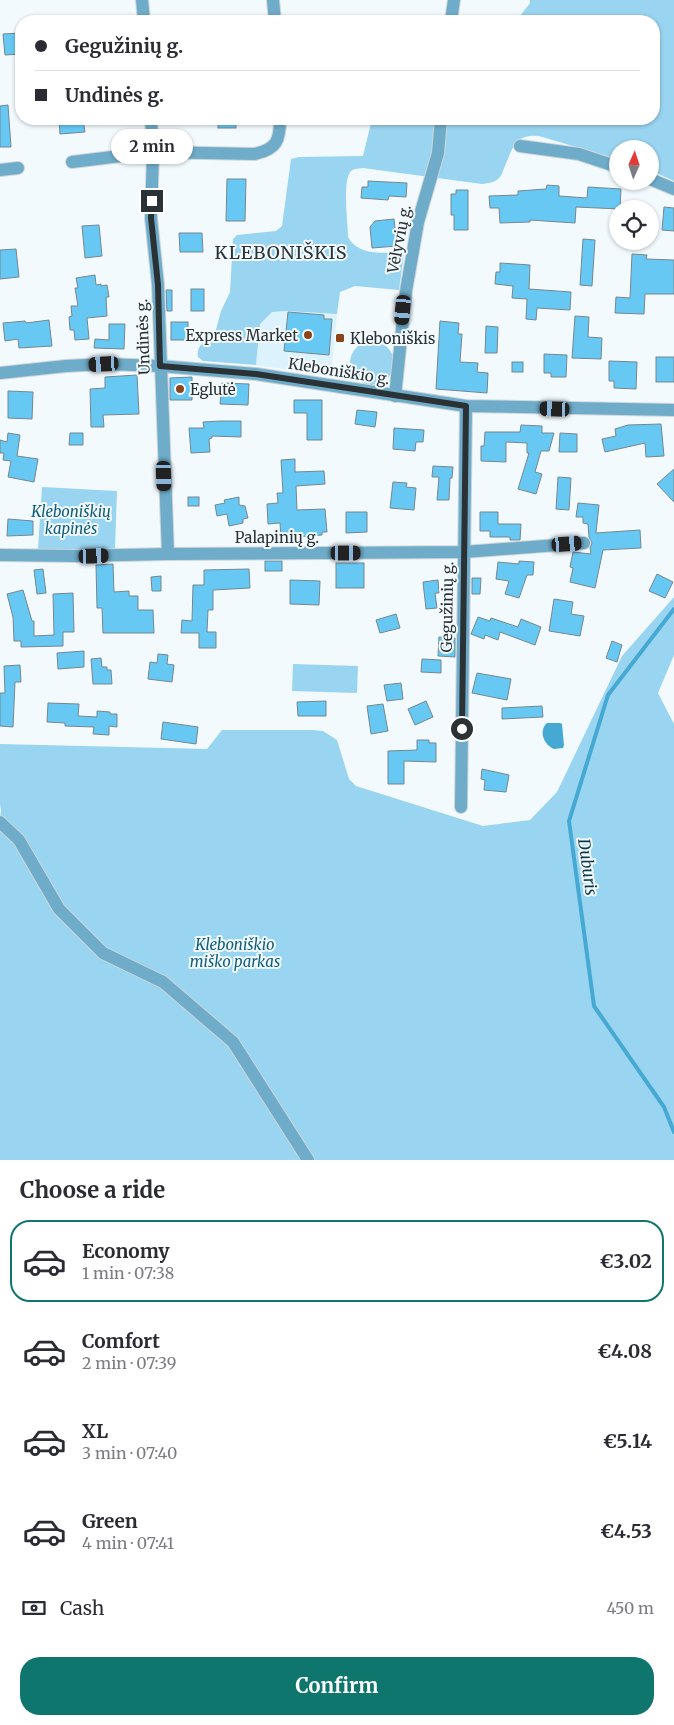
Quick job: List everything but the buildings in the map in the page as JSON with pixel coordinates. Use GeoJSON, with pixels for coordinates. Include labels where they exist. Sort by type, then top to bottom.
{"type":"FeatureCollection","features":[{"type":"Feature","properties":{"kind":"street"},"geometry":{"type":"LineString","coordinates":[[142,0],[143,15]]}},
{"type":"Feature","properties":{"kind":"street"},"geometry":{"type":"LineString","coordinates":[[273,0],[274,15]]}},
{"type":"Feature","properties":{"kind":"street"},"geometry":{"type":"LineString","coordinates":[[453,15],[454,0]]}},
{"type":"Feature","properties":{"kind":"street","name":"Undinės g."},"geometry":{"type":"LineString","coordinates":[[151,125],[153,152],[151,218],[158,285],[168,554]]}},
{"type":"Feature","properties":{"kind":"street"},"geometry":{"type":"LineString","coordinates":[[72,162],[153,152],[255,154],[266,151],[274,145],[279,138],[280,125]]}},
{"type":"Feature","properties":{"kind":"street","name":"Vėlyvių g."},"geometry":{"type":"LineString","coordinates":[[395,396],[406,291],[418,222],[438,153],[440,125]]}},
{"type":"Feature","properties":{"kind":"street"},"geometry":{"type":"LineString","coordinates":[[520,146],[579,154],[609,164]]}},
{"type":"Feature","properties":{"kind":"street"},"geometry":{"type":"LineString","coordinates":[[0,170],[18,168]]}},
{"type":"Feature","properties":{"kind":"street"},"geometry":{"type":"LineString","coordinates":[[659,183],[674,189]]}},
{"type":"Feature","properties":{"kind":"street","name":"Kleboniškio g."},"geometry":{"type":"LineString","coordinates":[[0,373],[95,364],[160,366],[256,374],[466,406],[590,410],[674,410]]}},
{"type":"Feature","properties":{"kind":"street","name":"Gegužinių g."},"geometry":{"type":"LineString","coordinates":[[461,808],[466,406]]}},
{"type":"Feature","properties":{"kind":"street","name":"Palapinių g."},"geometry":{"type":"LineString","coordinates":[[0,555],[464,552],[584,543]]}},
{"type":"Feature","properties":{"kind":"street"},"geometry":{"type":"LineString","coordinates":[[0,822],[19,840],[59,909],[103,953],[163,982],[233,1042],[308,1160]]}},
{"type":"Feature","properties":{"kind":"shaded area"},"geometry":{"type":"Polygon","coordinates":[[[272,312],[337,314],[331,376],[256,365],[260,324],[272,312]]]}},
{"type":"Feature","properties":{"kind":"shaded area"},"geometry":{"type":"Polygon","coordinates":[[[547,723],[562,724],[563,748],[554,749],[545,741],[543,730],[547,723]]]}},
{"type":"Feature","properties":{"kind":"green space"},"geometry":{"type":"Polygon","coordinates":[[[530,0],[674,0],[674,181],[659,174],[659,140],[609,140],[609,157],[539,136],[525,137],[516,143],[501,176],[489,183],[482,184],[363,168],[354,169],[348,176],[347,183],[348,237],[359,248],[366,251],[404,253],[399,290],[355,286],[340,292],[337,314],[272,312],[260,324],[256,365],[203,361],[198,357],[200,346],[214,337],[221,311],[230,292],[233,239],[237,235],[276,231],[282,226],[291,159],[299,157],[363,156],[371,125],[660,125],[660,15],[521,15],[530,3],[530,0]]]}},
{"type":"Feature","properties":{"kind":"green space"},"geometry":{"type":"Polygon","coordinates":[[[372,341],[384,345],[390,351],[394,363],[390,375],[384,381],[372,385],[360,381],[354,375],[350,363],[354,351],[360,345],[372,341]]]}},
{"type":"Feature","properties":{"kind":"green space","name":"Kleboniškių kapinės"},"geometry":{"type":"Polygon","coordinates":[[[42,487],[117,491],[115,549],[38,550],[42,487]]]}},
{"type":"Feature","properties":{"kind":"green space","name":"Kleboniškio miško parkas"},"geometry":{"type":"Polygon","coordinates":[[[674,597],[674,655],[658,693],[674,724],[674,1160],[0,1160],[0,744],[207,749],[222,730],[323,731],[337,740],[349,779],[356,786],[483,826],[530,820],[557,792],[622,656],[674,597]]]}},
{"type":"Feature","properties":{"kind":"green space"},"geometry":{"type":"Polygon","coordinates":[[[293,664],[358,666],[357,693],[292,691],[293,664]]]}},
{"type":"Feature","properties":{"kind":"waterway","name":"Duburis"},"geometry":{"type":"LineString","coordinates":[[674,609],[608,695],[569,821],[594,1006],[664,1107],[674,1132]]}},
{"type":"Feature","properties":{"kind":"place","name":"Express Market"},"geometry":{"type":"Point","coordinates":[308,335]}},
{"type":"Feature","properties":{"kind":"place","name":"Kleboniškis"},"geometry":{"type":"Point","coordinates":[340,338]}},
{"type":"Feature","properties":{"kind":"place","name":"Eglutė"},"geometry":{"type":"Point","coordinates":[180,389]}},
{"type":"Feature","properties":{"kind":"district","name":"KLEBONIŠKIS"},"geometry":{"type":"Point","coordinates":[281,252]}},
{"type":"Feature","properties":{"kind":"route"},"geometry":{"type":"LineString","coordinates":[[152,201],[151,218],[158,285],[160,366],[256,374],[466,406],[462,729]]}}]}
